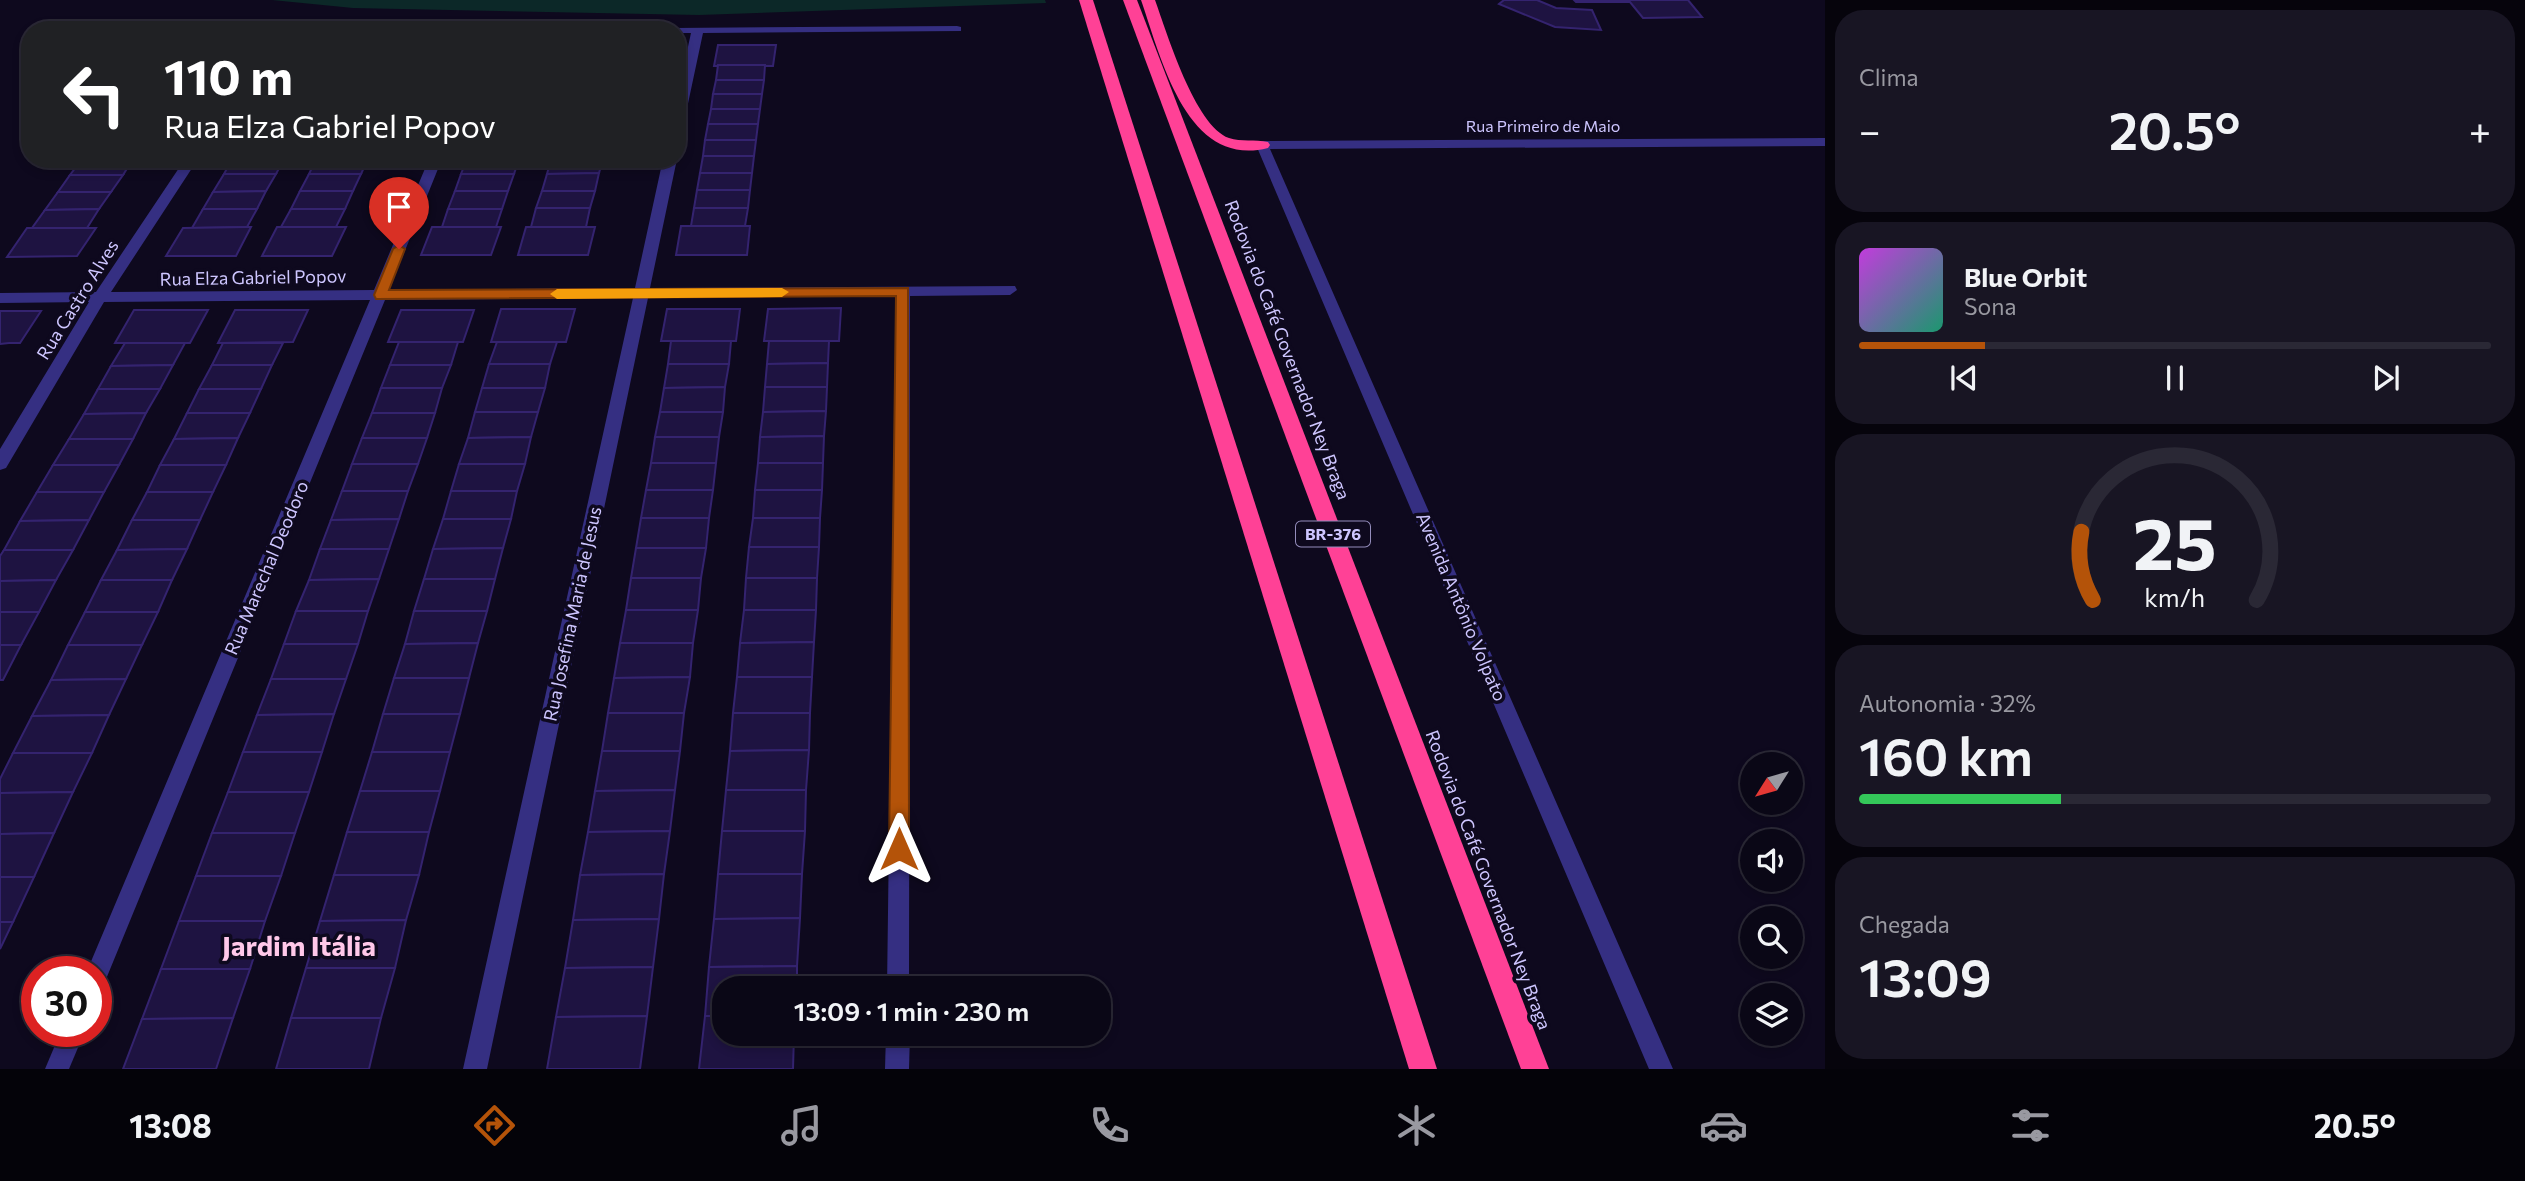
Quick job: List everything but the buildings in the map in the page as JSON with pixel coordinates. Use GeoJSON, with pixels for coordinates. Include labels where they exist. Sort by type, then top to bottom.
{"type":"FeatureCollection","features":[{"type":"Feature","properties":{"kind":"highway"},"geometry":{"type":"LineString","coordinates":[[1086,0],[1423,1069]]}},
{"type":"Feature","properties":{"kind":"highway","name":"Rodovia do Café Governador Ney Braga"},"geometry":{"type":"LineString","coordinates":[[1130,0],[1535,1069]]}},
{"type":"Feature","properties":{"kind":"highway"},"geometry":{"type":"LineString","coordinates":[[1148,0],[1191,110],[1206,131],[1224,142],[1262,145]]}},
{"type":"Feature","properties":{"kind":"street"},"geometry":{"type":"LineString","coordinates":[[686,30],[957,29]]}},
{"type":"Feature","properties":{"kind":"street"},"geometry":{"type":"LineString","coordinates":[[686,85],[698,30]]}},
{"type":"Feature","properties":{"kind":"street","name":"Rua Primeiro de Maio"},"geometry":{"type":"LineString","coordinates":[[1262,145],[1825,142]]}},
{"type":"Feature","properties":{"kind":"street","name":"Avenida Antônio Volpato"},"geometry":{"type":"LineString","coordinates":[[1262,145],[1661,1069]]}},
{"type":"Feature","properties":{"kind":"street","name":"Rua Castro Alves"},"geometry":{"type":"LineString","coordinates":[[0,463],[99,299],[186,168]]}},
{"type":"Feature","properties":{"kind":"street","name":"Rua Marechal Deodoro"},"geometry":{"type":"LineString","coordinates":[[104,956],[432,168]]}},
{"type":"Feature","properties":{"kind":"street","name":"Rua Josefina Maria de Jesus"},"geometry":{"type":"LineString","coordinates":[[475,1069],[668,168]]}},
{"type":"Feature","properties":{"kind":"street","name":"Rua Elza Gabriel Popov"},"geometry":{"type":"LineString","coordinates":[[0,298],[1010,290]]}},
{"type":"Feature","properties":{"kind":"street"},"geometry":{"type":"LineString","coordinates":[[898,976],[903,291]]}},
{"type":"Feature","properties":{"kind":"street"},"geometry":{"type":"LineString","coordinates":[[897,1069],[898,1046]]}},
{"type":"Feature","properties":{"kind":"street"},"geometry":{"type":"LineString","coordinates":[[57,1069],[67,1047]]}},
{"type":"Feature","properties":{"kind":"green space"},"geometry":{"type":"Polygon","coordinates":[[[272,0],[1045,0],[1046,3],[699,15],[353,8],[272,0]]]}},
{"type":"Feature","properties":{"kind":"slow traffic"},"geometry":{"type":"LineString","coordinates":[[557,294],[782,292]]}},
{"type":"Feature","properties":{"kind":"district","name":"Jardim Itália"},"geometry":{"type":"Point","coordinates":[299,946]}},
{"type":"Feature","properties":{"kind":"route"},"geometry":{"type":"LineString","coordinates":[[399,249],[381,295],[903,291],[899,849]]}}]}
